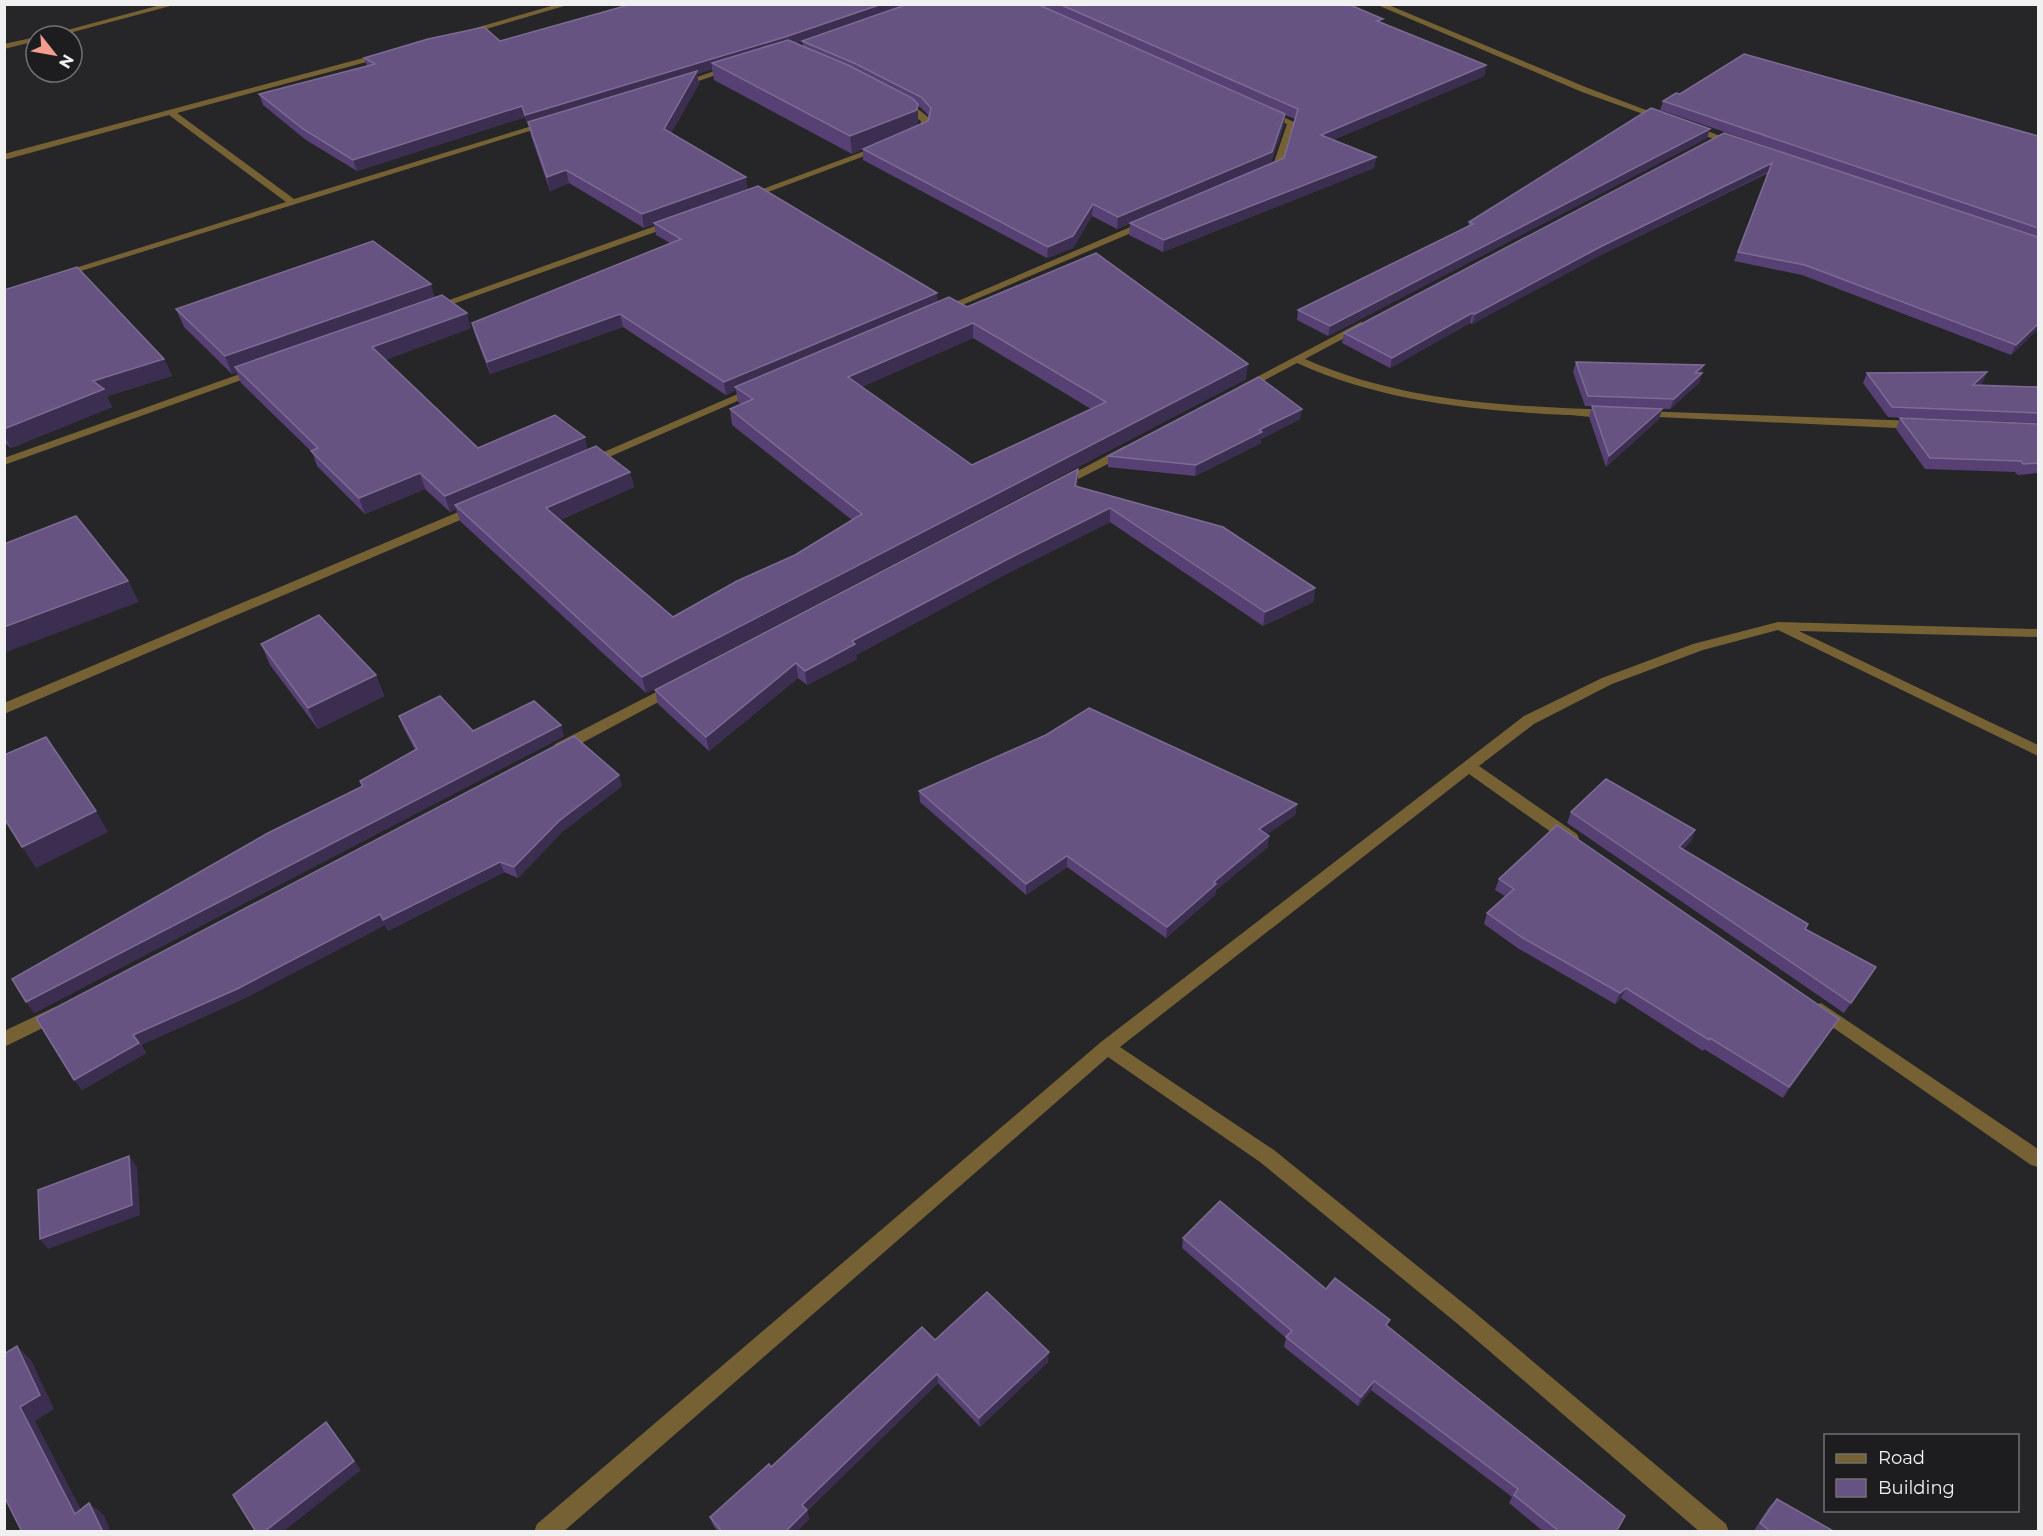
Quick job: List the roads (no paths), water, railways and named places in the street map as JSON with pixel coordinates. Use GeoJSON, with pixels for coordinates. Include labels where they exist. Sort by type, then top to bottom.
{"type":"FeatureCollection","features":[{"type":"Feature","properties":{"kind":"street"},"geometry":{"type":"LineString","coordinates":[[84,27],[175,4]]}},
{"type":"Feature","properties":{"kind":"street"},"geometry":{"type":"LineString","coordinates":[[455,36],[568,4]]}},
{"type":"Feature","properties":{"kind":"street"},"geometry":{"type":"LineString","coordinates":[[1378,4],[1584,90],[1674,122]]}},
{"type":"Feature","properties":{"kind":"street"},"geometry":{"type":"LineString","coordinates":[[4,47],[24,42]]}},
{"type":"Feature","properties":{"kind":"street"},"geometry":{"type":"LineString","coordinates":[[4,157],[387,54]]}},
{"type":"Feature","properties":{"kind":"street"},"geometry":{"type":"LineString","coordinates":[[666,88],[745,64]]}},
{"type":"Feature","properties":{"kind":"street"},"geometry":{"type":"LineString","coordinates":[[890,98],[917,112],[926,120],[924,130],[901,140]]}},
{"type":"Feature","properties":{"kind":"street"},"geometry":{"type":"LineString","coordinates":[[1255,177],[1277,167],[1292,123],[1259,109]]}},
{"type":"Feature","properties":{"kind":"street"},"geometry":{"type":"LineString","coordinates":[[172,113],[292,202]]}},
{"type":"Feature","properties":{"kind":"street"},"geometry":{"type":"LineString","coordinates":[[49,278],[552,123]]}},
{"type":"Feature","properties":{"kind":"street"},"geometry":{"type":"LineString","coordinates":[[1685,126],[1742,145]]}},
{"type":"Feature","properties":{"kind":"street"},"geometry":{"type":"LineString","coordinates":[[1708,144],[1719,138]]}},
{"type":"Feature","properties":{"kind":"street"},"geometry":{"type":"LineString","coordinates":[[740,199],[890,145]]}},
{"type":"Feature","properties":{"kind":"street"},"geometry":{"type":"LineString","coordinates":[[424,310],[686,218]]}},
{"type":"Feature","properties":{"kind":"street"},"geometry":{"type":"LineString","coordinates":[[926,317],[1156,219]]}},
{"type":"Feature","properties":{"kind":"street"},"geometry":{"type":"LineString","coordinates":[[1232,393],[1370,321]]}},
{"type":"Feature","properties":{"kind":"street"},"geometry":{"type":"LineString","coordinates":[[1296,359],[1320,372],[1355,383],[1435,401],[1502,408],[1935,425]]}},
{"type":"Feature","properties":{"kind":"street"},"geometry":{"type":"LineString","coordinates":[[4,462],[270,366]]}},
{"type":"Feature","properties":{"kind":"street"},"geometry":{"type":"LineString","coordinates":[[575,466],[762,387]]}},
{"type":"Feature","properties":{"kind":"street"},"geometry":{"type":"LineString","coordinates":[[1052,488],[1137,443]]}},
{"type":"Feature","properties":{"kind":"street"},"geometry":{"type":"LineString","coordinates":[[4,709],[487,504]]}},
{"type":"Feature","properties":{"kind":"street"},"geometry":{"type":"LineString","coordinates":[[545,1532],[1107,1047],[1529,720],[1607,681],[1698,647],[1778,626],[2038,633]]}},
{"type":"Feature","properties":{"kind":"street"},"geometry":{"type":"LineString","coordinates":[[1778,626],[2038,751]]}},
{"type":"Feature","properties":{"kind":"street"},"geometry":{"type":"LineString","coordinates":[[544,756],[682,684]]}},
{"type":"Feature","properties":{"kind":"street"},"geometry":{"type":"LineString","coordinates":[[1468,766],[1585,848]]}},
{"type":"Feature","properties":{"kind":"street"},"geometry":{"type":"LineString","coordinates":[[1812,1004],[2038,1159]]}},
{"type":"Feature","properties":{"kind":"street"},"geometry":{"type":"LineString","coordinates":[[4,1040],[68,1007]]}},
{"type":"Feature","properties":{"kind":"street"},"geometry":{"type":"LineString","coordinates":[[1107,1047],[1267,1156],[1466,1318],[1718,1532]]}}]}
